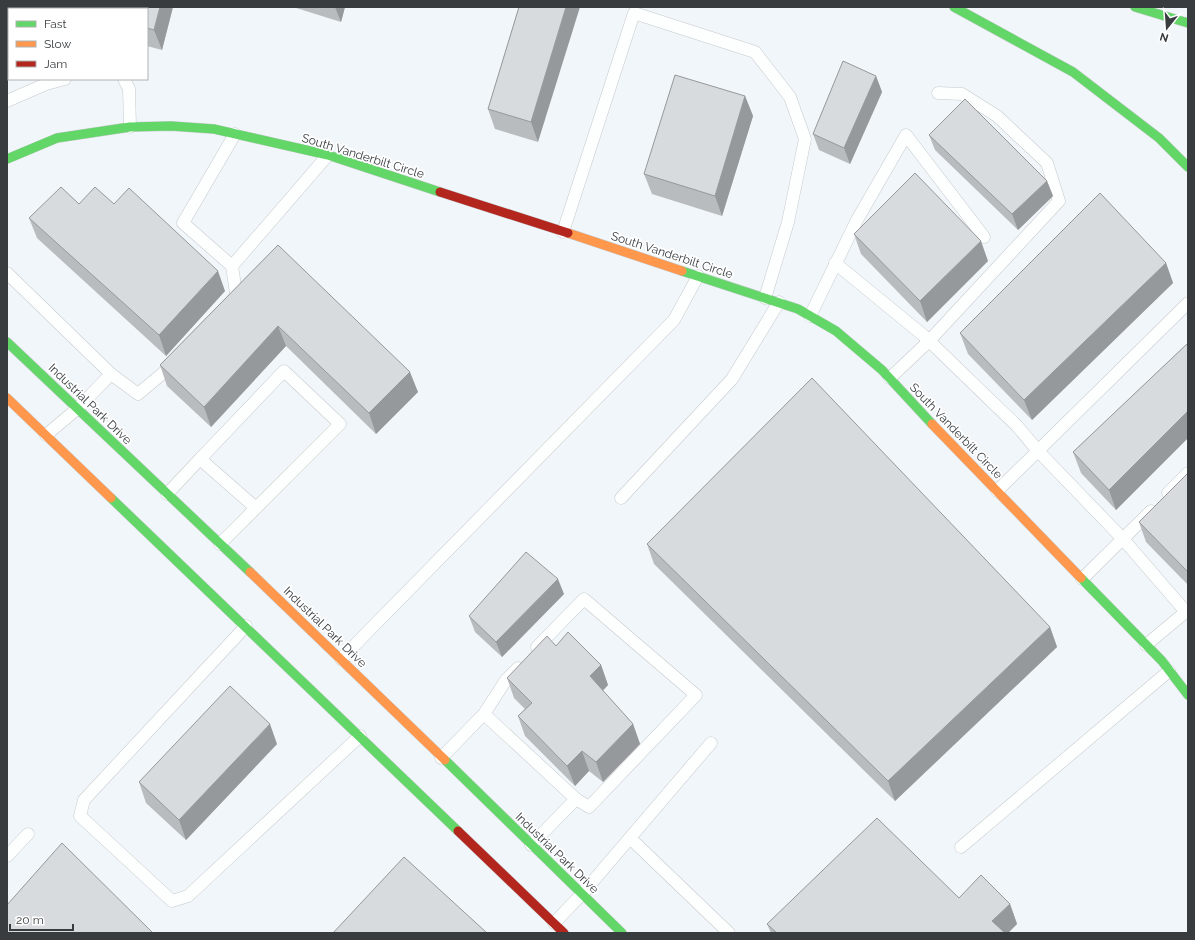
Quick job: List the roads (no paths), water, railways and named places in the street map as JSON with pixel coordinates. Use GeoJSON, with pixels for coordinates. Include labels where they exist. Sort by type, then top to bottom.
{"type":"FeatureCollection","features":[{"type":"Feature","properties":{"kind":"main road"},"geometry":{"type":"LineString","coordinates":[[954,7],[1073,72],[1159,138],[1188,167]]}},
{"type":"Feature","properties":{"kind":"main road"},"geometry":{"type":"LineString","coordinates":[[1136,7],[1188,23]]}},
{"type":"Feature","properties":{"kind":"main road","name":"South Vanderbilt Circle"},"geometry":{"type":"LineString","coordinates":[[7,159],[57,138],[130,127],[171,126],[214,129],[328,155],[798,309],[836,331],[890,378],[1146,645],[1169,670],[1188,695]]}},
{"type":"Feature","properties":{"kind":"main road","name":"Industrial Park Drive"},"geometry":{"type":"LineString","coordinates":[[7,342],[341,659],[622,933]]}},
{"type":"Feature","properties":{"kind":"main road"},"geometry":{"type":"LineString","coordinates":[[7,398],[564,933]]}},
{"type":"Feature","properties":{"kind":"lane"},"geometry":{"type":"LineString","coordinates":[[563,232],[634,13],[755,52],[790,97],[805,139],[788,222],[765,298]]}},
{"type":"Feature","properties":{"kind":"lane"},"geometry":{"type":"LineString","coordinates":[[7,101],[46,84],[61,80]]}},
{"type":"Feature","properties":{"kind":"lane"},"geometry":{"type":"LineString","coordinates":[[124,80],[129,89],[130,127]]}},
{"type":"Feature","properties":{"kind":"lane"},"geometry":{"type":"LineString","coordinates":[[890,378],[929,341],[1060,201],[1047,163],[997,116],[962,94],[938,93]]}},
{"type":"Feature","properties":{"kind":"lane"},"geometry":{"type":"LineString","coordinates":[[226,310],[237,299],[232,266],[183,222],[235,134]]}},
{"type":"Feature","properties":{"kind":"lane"},"geometry":{"type":"LineString","coordinates":[[810,316],[857,220],[906,135],[984,237]]}},
{"type":"Feature","properties":{"kind":"lane"},"geometry":{"type":"LineString","coordinates":[[232,266],[328,155]]}},
{"type":"Feature","properties":{"kind":"lane"},"geometry":{"type":"LineString","coordinates":[[835,263],[929,341],[1017,426],[1039,452],[1123,539],[1187,611],[1146,645]]}},
{"type":"Feature","properties":{"kind":"lane"},"geometry":{"type":"LineString","coordinates":[[7,273],[111,374],[138,394],[169,369],[185,353]]}},
{"type":"Feature","properties":{"kind":"lane"},"geometry":{"type":"LineString","coordinates":[[341,659],[674,320],[698,276]]}},
{"type":"Feature","properties":{"kind":"lane"},"geometry":{"type":"LineString","coordinates":[[620,498],[732,379],[779,302]]}},
{"type":"Feature","properties":{"kind":"lane"},"geometry":{"type":"LineString","coordinates":[[997,491],[1039,452],[1188,303]]}},
{"type":"Feature","properties":{"kind":"lane"},"geometry":{"type":"LineString","coordinates":[[167,494],[284,371],[340,424],[220,544]]}},
{"type":"Feature","properties":{"kind":"lane"},"geometry":{"type":"LineString","coordinates":[[46,435],[77,409],[111,374]]}},
{"type":"Feature","properties":{"kind":"lane"},"geometry":{"type":"LineString","coordinates":[[200,459],[256,508]]}},
{"type":"Feature","properties":{"kind":"lane"},"geometry":{"type":"LineString","coordinates":[[1082,579],[1188,473]]}},
{"type":"Feature","properties":{"kind":"lane"},"geometry":{"type":"LineString","coordinates":[[441,758],[484,714],[506,680],[584,599],[696,695],[589,807],[576,799],[484,714]]}},
{"type":"Feature","properties":{"kind":"lane"},"geometry":{"type":"LineString","coordinates":[[246,626],[84,800],[80,816],[172,902],[188,896],[360,736]]}},
{"type":"Feature","properties":{"kind":"lane"},"geometry":{"type":"LineString","coordinates":[[961,847],[1169,670]]}},
{"type":"Feature","properties":{"kind":"lane"},"geometry":{"type":"LineString","coordinates":[[554,923],[582,894],[711,743]]}},
{"type":"Feature","properties":{"kind":"lane"},"geometry":{"type":"LineString","coordinates":[[531,845],[576,799]]}},
{"type":"Feature","properties":{"kind":"lane"},"geometry":{"type":"LineString","coordinates":[[7,856],[28,834]]}},
{"type":"Feature","properties":{"kind":"lane"},"geometry":{"type":"LineString","coordinates":[[630,838],[729,933]]}}]}
